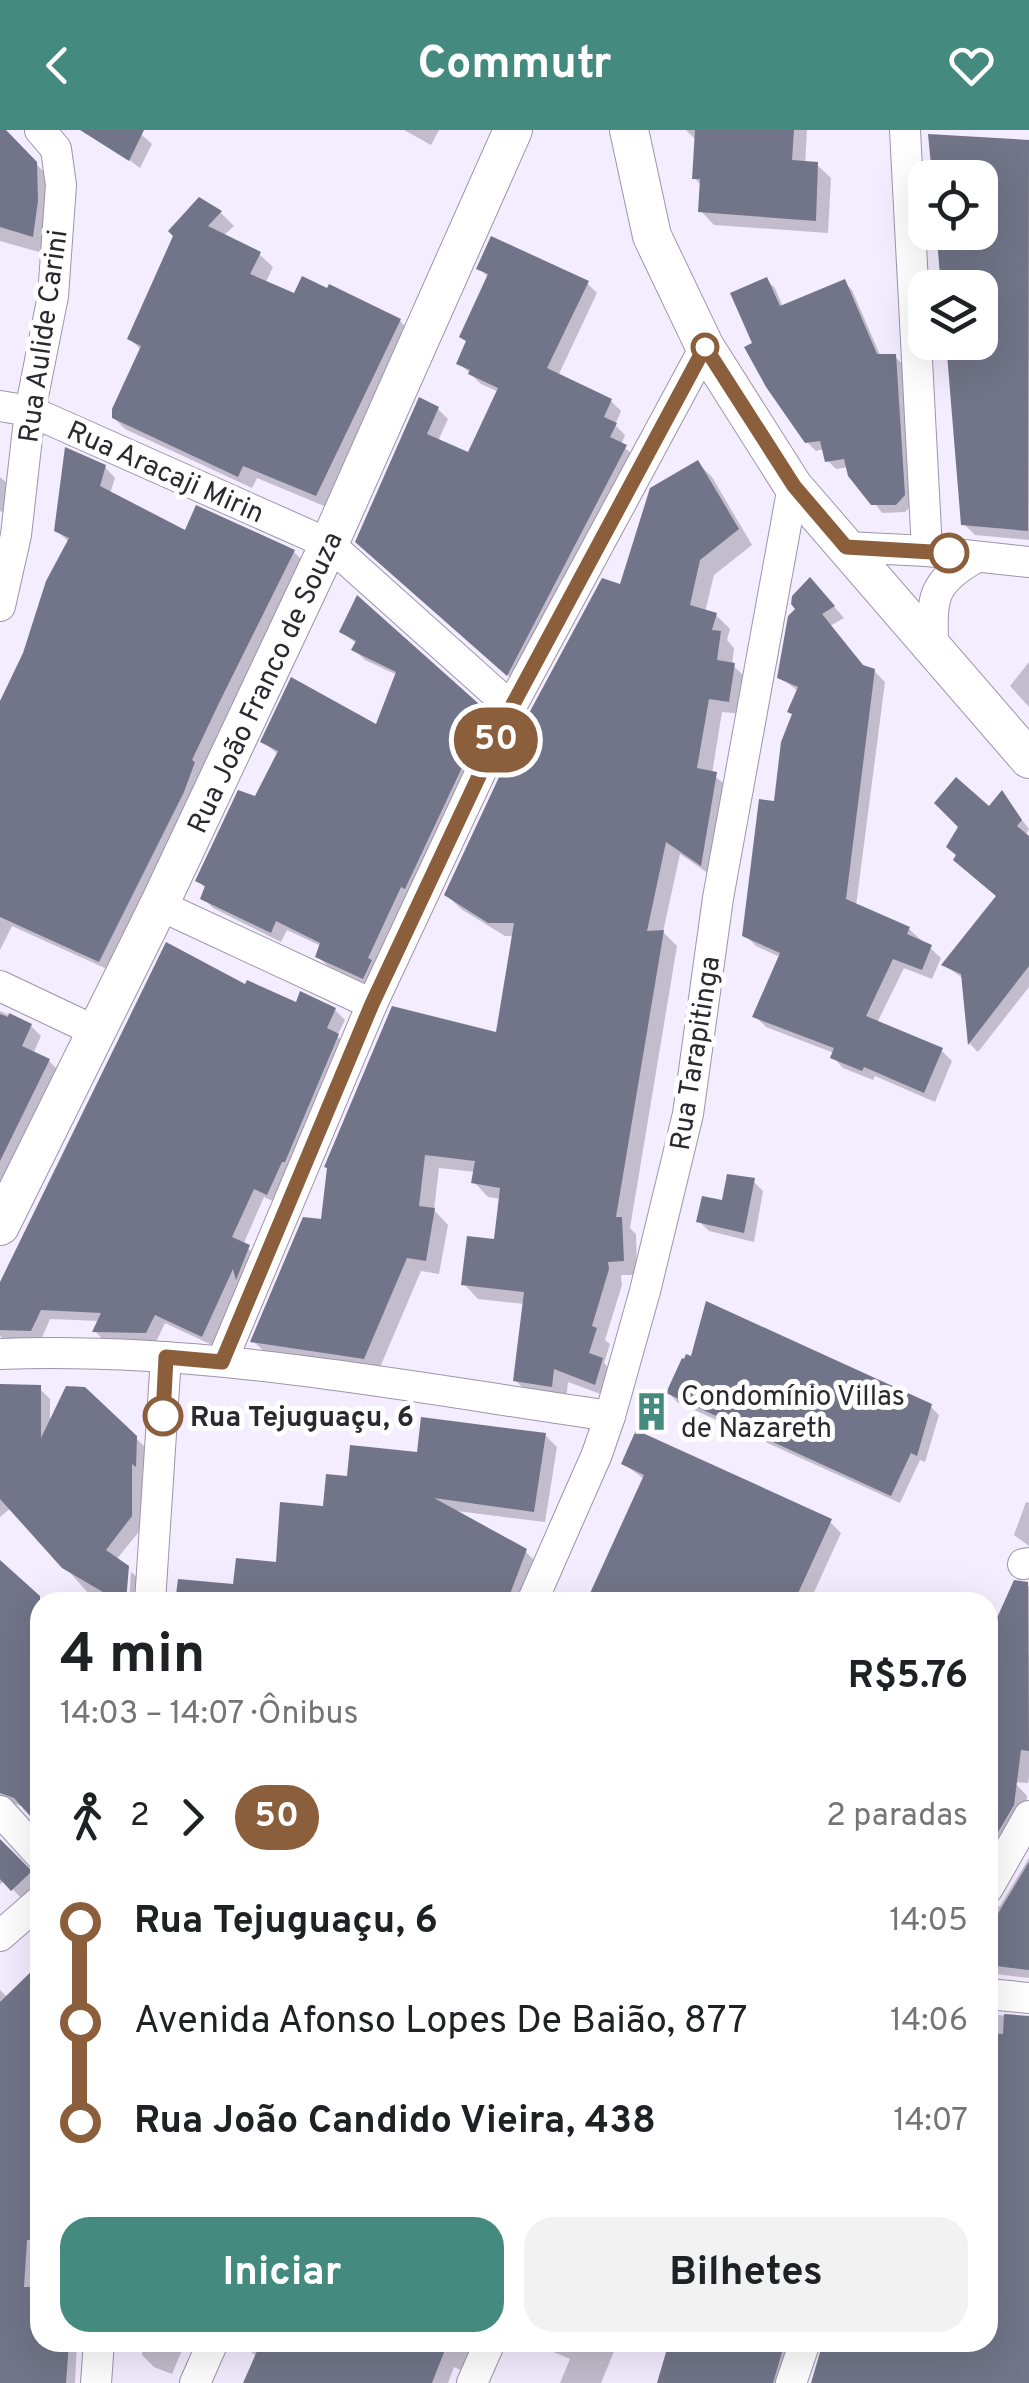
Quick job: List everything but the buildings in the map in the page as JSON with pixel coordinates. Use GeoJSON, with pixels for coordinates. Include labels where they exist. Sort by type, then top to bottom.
{"type":"FeatureCollection","features":[{"type":"Feature","properties":{"kind":"street","name":"Rua Aulide Carini"},"geometry":{"type":"LineString","coordinates":[[0,606],[16,535],[15,408],[53,296],[61,185],[56,149],[40,130]]}},
{"type":"Feature","properties":{"kind":"street"},"geometry":{"type":"LineString","coordinates":[[629,130],[652,236],[705,347],[794,486],[1029,759]]}},
{"type":"Feature","properties":{"kind":"street"},"geometry":{"type":"LineString","coordinates":[[905,130],[928,551]]}},
{"type":"Feature","properties":{"kind":"street","name":"Rua João Franco de Souza"},"geometry":{"type":"LineString","coordinates":[[0,1226],[159,905],[329,544],[509,131]]}},
{"type":"Feature","properties":{"kind":"street"},"geometry":{"type":"LineString","coordinates":[[222,1362],[372,1004],[511,708],[705,347]]}},
{"type":"Feature","properties":{"kind":"street","name":"Rua Aracaji Mirin"},"geometry":{"type":"LineString","coordinates":[[15,408],[329,544],[511,708]]}},
{"type":"Feature","properties":{"kind":"street","name":"Rua Tarapitinga"},"geometry":{"type":"LineString","coordinates":[[536,1592],[610,1416],[688,1114],[718,898],[794,486]]}},
{"type":"Feature","properties":{"kind":"street"},"geometry":{"type":"LineString","coordinates":[[846,547],[1029,562]]}},
{"type":"Feature","properties":{"kind":"street"},"geometry":{"type":"LineString","coordinates":[[933,648],[932,605],[937,588],[954,570],[977,557]]}},
{"type":"Feature","properties":{"kind":"street"},"geometry":{"type":"LineString","coordinates":[[159,905],[372,1004]]}},
{"type":"Feature","properties":{"kind":"street"},"geometry":{"type":"LineString","coordinates":[[0,986],[95,1031]]}},
{"type":"Feature","properties":{"kind":"street"},"geometry":{"type":"LineString","coordinates":[[0,1354],[134,1352],[610,1416]]}},
{"type":"Feature","properties":{"kind":"street"},"geometry":{"type":"LineString","coordinates":[[151,1592],[166,1357]]}},
{"type":"Feature","properties":{"kind":"street"},"geometry":{"type":"LineString","coordinates":[[0,1811],[30,1844]]}},
{"type":"Feature","properties":{"kind":"street"},"geometry":{"type":"LineString","coordinates":[[998,1870],[1029,1816]]}},
{"type":"Feature","properties":{"kind":"street"},"geometry":{"type":"LineString","coordinates":[[0,1936],[30,1910]]}},
{"type":"Feature","properties":{"kind":"street"},"geometry":{"type":"LineString","coordinates":[[998,1995],[1029,1998]]}},
{"type":"Feature","properties":{"kind":"street"},"geometry":{"type":"LineString","coordinates":[[96,2383],[98,2352]]}},
{"type":"Feature","properties":{"kind":"street"},"geometry":{"type":"LineString","coordinates":[[196,2383],[209,2352]]}},
{"type":"Feature","properties":{"kind":"street"},"geometry":{"type":"LineString","coordinates":[[472,2383],[486,2352]]}},
{"type":"Feature","properties":{"kind":"street"},"geometry":{"type":"LineString","coordinates":[[792,2383],[801,2352]]}},
{"type":"Feature","properties":{"kind":"bus line","name":"50"},"geometry":{"type":"LineString","coordinates":[[163,1416],[166,1357],[222,1362],[372,1004],[511,708],[705,347],[794,486],[846,547],[949,553]]}},
{"type":"Feature","properties":{"kind":"place","name":"Condomínio Villas de Nazareth"},"geometry":{"type":"Point","coordinates":[651,1411]}},
{"type":"Feature","properties":{"kind":"place","name":"Rua Tejuguaçu, 6"},"geometry":{"type":"Point","coordinates":[163,1416]}}]}
